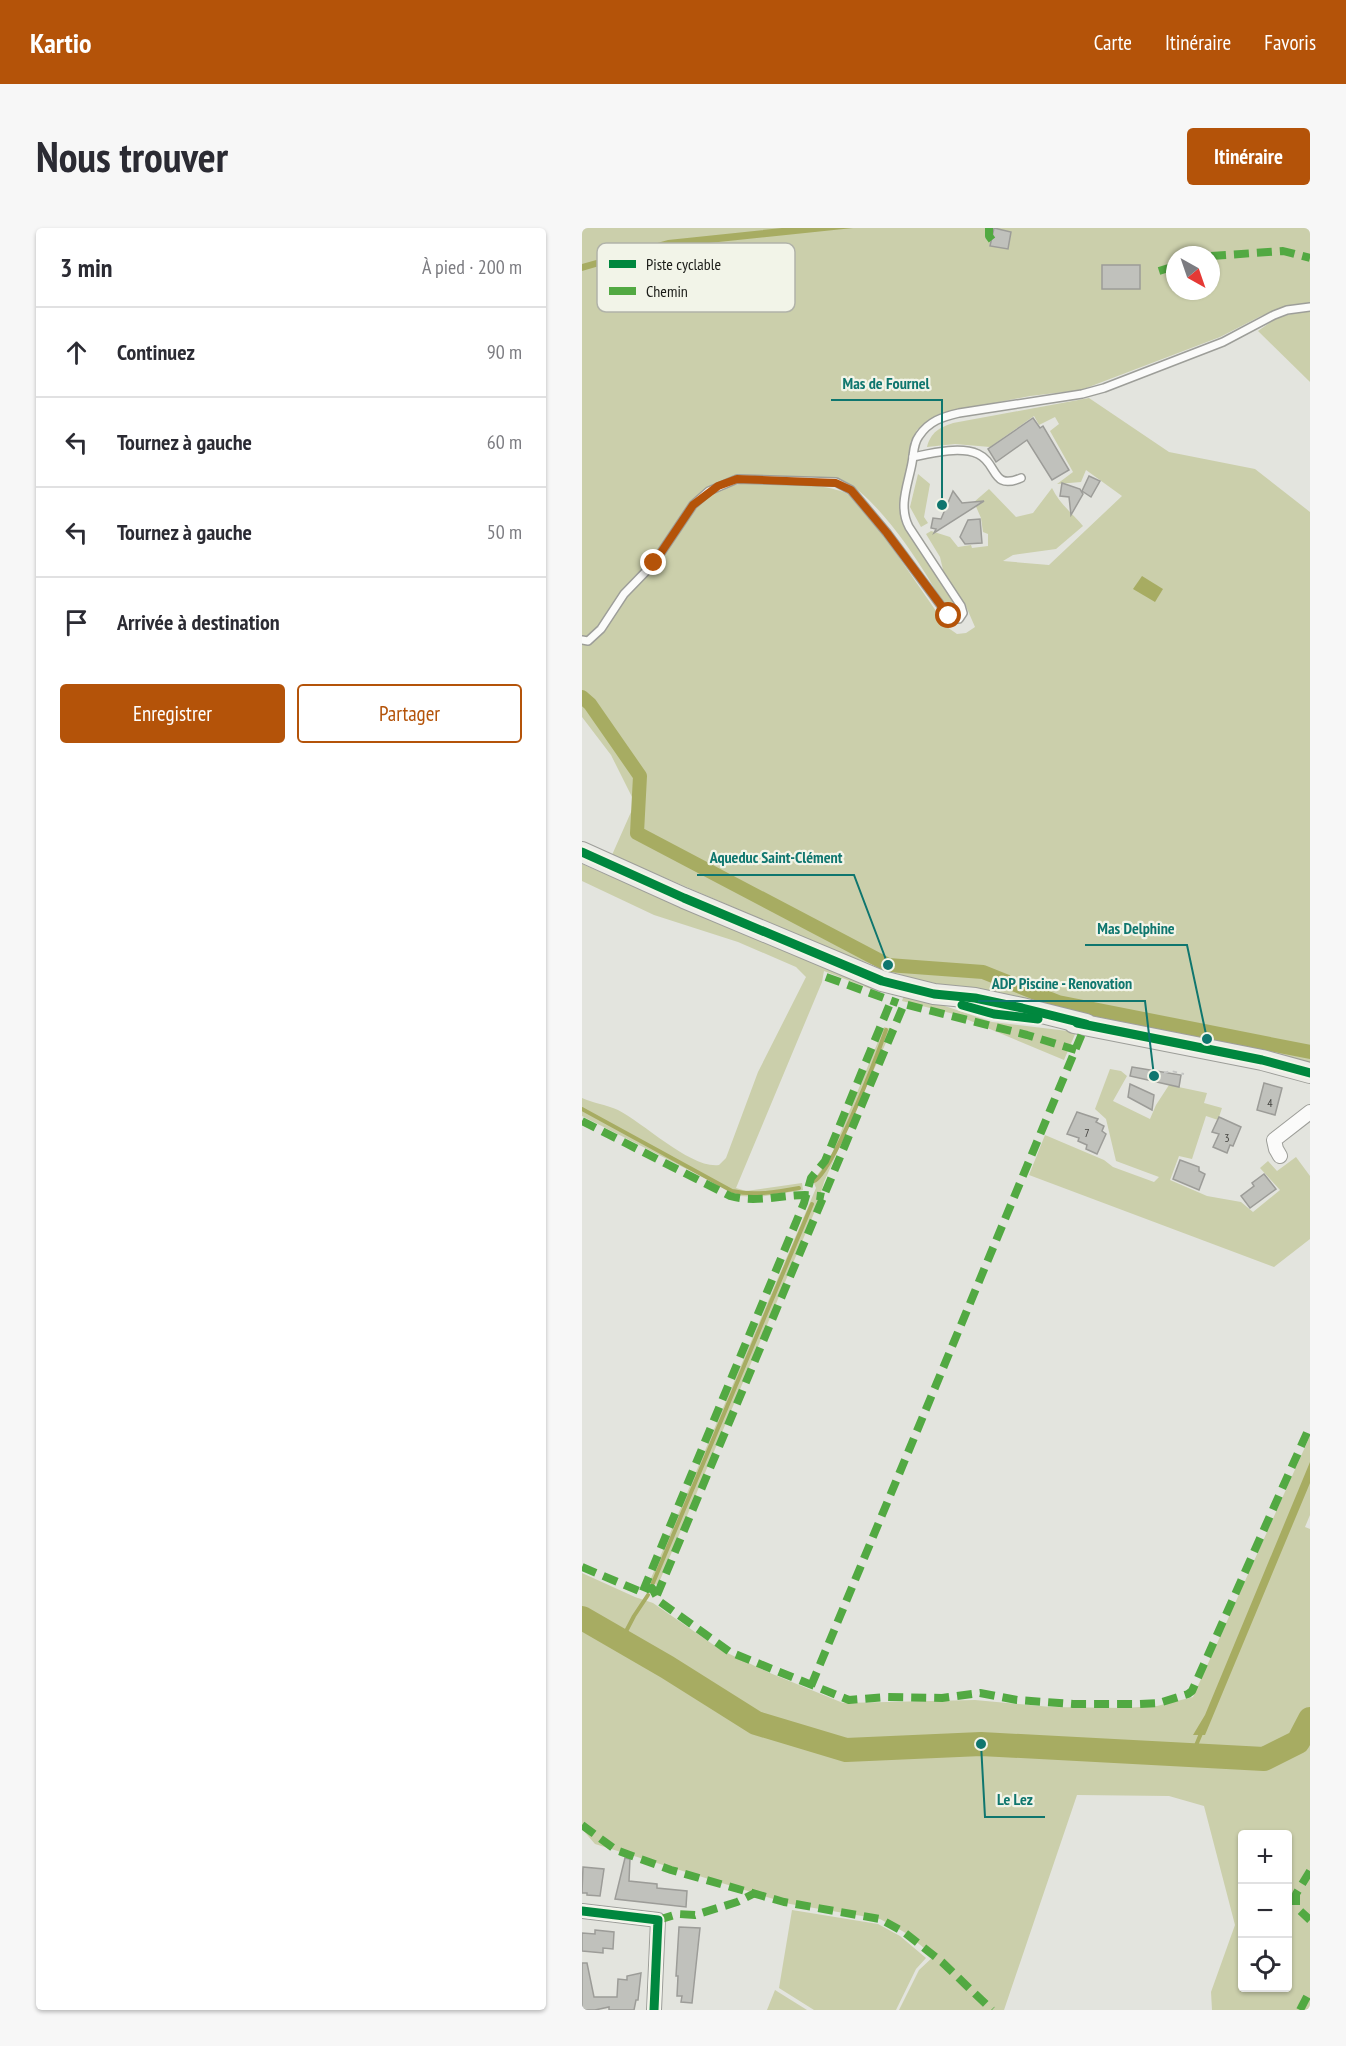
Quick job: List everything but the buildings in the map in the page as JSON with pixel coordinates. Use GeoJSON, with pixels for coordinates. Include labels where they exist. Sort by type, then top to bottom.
{"type":"FeatureCollection","features":[{"type":"Feature","properties":{"kind":"street"},"geometry":{"type":"LineString","coordinates":[[582,852],[684,898],[897,986],[1008,1005],[1086,1024],[1262,1060],[1310,1073]]}},
{"type":"Feature","properties":{"kind":"street"},"geometry":{"type":"LineString","coordinates":[[1281,1156],[1276,1149],[1275,1140],[1310,1112]]}},
{"type":"Feature","properties":{"kind":"street"},"geometry":{"type":"LineString","coordinates":[[582,1911],[658,1920],[654,2010]]}},
{"type":"Feature","properties":{"kind":"lane"},"geometry":{"type":"LineString","coordinates":[[582,640],[588,641],[596,635],[624,594],[654,563],[693,505],[718,486],[737,479],[844,485],[851,490],[887,533],[951,619],[959,619],[963,613],[961,606],[909,527],[904,515],[905,492],[914,444],[930,424],[943,417],[1082,394],[1104,388],[1223,342],[1274,315],[1287,310],[1310,307]]}},
{"type":"Feature","properties":{"kind":"lane"},"geometry":{"type":"LineString","coordinates":[[913,457],[971,452],[985,458],[1001,480],[1010,483],[1021,478]]}},
{"type":"Feature","properties":{"kind":"path"},"geometry":{"type":"LineString","coordinates":[[1164,1073],[1171,1071],[1184,1074]]}},
{"type":"Feature","properties":{"kind":"shaded area"},"geometry":{"type":"Polygon","coordinates":[[[582,228],[1310,228],[1310,304],[1294,305],[1261,316],[1220,337],[1081,390],[1030,396],[939,414],[917,430],[910,443],[900,508],[906,529],[956,606],[957,611],[954,614],[943,602],[889,522],[865,496],[840,479],[752,477],[720,482],[697,497],[671,530],[677,534],[703,502],[722,488],[733,485],[786,483],[839,491],[849,495],[887,540],[947,627],[957,634],[966,633],[975,627],[965,604],[944,574],[940,557],[926,534],[931,531],[950,537],[958,547],[988,546],[988,534],[983,532],[981,518],[974,502],[989,489],[1016,517],[1033,513],[1052,488],[1083,526],[1056,549],[1013,555],[1003,561],[1049,565],[1122,496],[1086,470],[1081,482],[1057,484],[1073,472],[1050,431],[1059,424],[1055,417],[1039,425],[1034,416],[990,447],[955,444],[927,447],[933,434],[953,423],[1089,398],[1169,452],[1255,469],[1310,512],[1310,1067],[1228,1047],[1227,1043],[910,978],[843,954],[612,855],[635,803],[611,755],[582,717],[582,228]]]}},
{"type":"Feature","properties":{"kind":"shaded area"},"geometry":{"type":"Polygon","coordinates":[[[782,228],[853,228],[709,243],[657,243],[782,228]]]}},
{"type":"Feature","properties":{"kind":"shaded area"},"geometry":{"type":"Polygon","coordinates":[[[597,260],[597,267],[582,271],[582,264],[597,260]]]}},
{"type":"Feature","properties":{"kind":"shaded area"},"geometry":{"type":"Polygon","coordinates":[[[1303,311],[1310,312],[1310,382],[1258,331],[1276,318],[1303,311]]]}},
{"type":"Feature","properties":{"kind":"shaded area"},"geometry":{"type":"Polygon","coordinates":[[[918,474],[930,484],[924,517],[928,523],[921,527],[910,507],[918,474]]]}},
{"type":"Feature","properties":{"kind":"shaded area"},"geometry":{"type":"Polygon","coordinates":[[[1142,576],[1163,589],[1155,602],[1133,589],[1142,576]]]}},
{"type":"Feature","properties":{"kind":"shaded area"},"geometry":{"type":"Polygon","coordinates":[[[582,864],[879,989],[876,991],[824,971],[822,982],[736,1188],[746,1191],[802,1183],[803,1190],[759,1197],[740,1196],[582,1116],[582,1098],[629,1116],[695,1160],[719,1165],[726,1158],[758,1072],[806,977],[796,967],[738,942],[654,915],[582,881],[582,864]]]}},
{"type":"Feature","properties":{"kind":"shaded area"},"geometry":{"type":"Polygon","coordinates":[[[904,995],[992,1022],[1076,1032],[1064,1060],[954,1014],[902,1001],[904,995]]]}},
{"type":"Feature","properties":{"kind":"shaded area"},"geometry":{"type":"Polygon","coordinates":[[[884,1027],[892,1029],[824,1182],[817,1206],[658,1585],[649,1583],[816,1188],[813,1181],[831,1156],[884,1027]]]}},
{"type":"Feature","properties":{"kind":"shaded area"},"geometry":{"type":"Polygon","coordinates":[[[1110,1069],[1121,1071],[1127,1076],[1113,1101],[1150,1119],[1169,1085],[1207,1093],[1204,1103],[1222,1108],[1218,1120],[1206,1116],[1192,1159],[1179,1156],[1170,1180],[1207,1196],[1241,1202],[1253,1212],[1280,1190],[1260,1168],[1268,1161],[1277,1171],[1296,1157],[1310,1176],[1310,1239],[1274,1267],[1029,1175],[1045,1135],[1104,1160],[1113,1167],[1154,1182],[1159,1177],[1116,1161],[1106,1119],[1095,1109],[1110,1069]]]}},
{"type":"Feature","properties":{"kind":"shaded area"},"geometry":{"type":"Polygon","coordinates":[[[1310,1436],[1310,1515],[1305,1527],[1310,1529],[1310,2010],[1212,2010],[1211,1992],[1235,1925],[1204,1806],[1169,1796],[1077,1795],[1004,2010],[899,2010],[919,1970],[934,1956],[904,1932],[880,1919],[790,1904],[595,1844],[582,1829],[582,1573],[653,1603],[721,1650],[843,1703],[975,1700],[1051,1707],[1157,1706],[1193,1697],[1310,1436]]]}},
{"type":"Feature","properties":{"kind":"shaded area"},"geometry":{"type":"Polygon","coordinates":[[[1310,1462],[1310,1483],[1205,1735],[1193,1735],[1205,1715],[1310,1462]]]}},
{"type":"Feature","properties":{"kind":"shaded area"},"geometry":{"type":"Polygon","coordinates":[[[792,1910],[878,1924],[900,1936],[926,1958],[916,1969],[896,2010],[814,2010],[779,1988],[792,1910]]]}},
{"type":"Feature","properties":{"kind":"shaded area"},"geometry":{"type":"Polygon","coordinates":[[[775,1990],[807,2010],[767,2010],[775,1990]]]}},
{"type":"Feature","properties":{"kind":"waterway"},"geometry":{"type":"LineString","coordinates":[[582,697],[590,704],[640,776],[637,833],[888,965],[983,972],[1058,1002],[1310,1052]]}},
{"type":"Feature","properties":{"kind":"waterway"},"geometry":{"type":"LineString","coordinates":[[814,1181],[822,1173],[843,1136],[886,1030]]}},
{"type":"Feature","properties":{"kind":"waterway"},"geometry":{"type":"LineString","coordinates":[[582,1109],[732,1191],[757,1193],[799,1188]]}},
{"type":"Feature","properties":{"kind":"waterway"},"geometry":{"type":"LineString","coordinates":[[653,1583],[812,1204]]}},
{"type":"Feature","properties":{"kind":"waterway"},"geometry":{"type":"LineString","coordinates":[[621,1641],[648,1595]]}},
{"type":"Feature","properties":{"kind":"waterway"},"geometry":{"type":"LineString","coordinates":[[582,1618],[667,1667],[756,1723],[846,1750],[981,1744],[1264,1759],[1298,1742],[1310,1719]]}},
{"type":"Feature","properties":{"kind":"waterway"},"geometry":{"type":"LineString","coordinates":[[1192,1755],[1202,1731]]}},
{"type":"Feature","properties":{"kind":"marked path"},"geometry":{"type":"LineString","coordinates":[[989,228],[989,236],[992,240]]}},
{"type":"Feature","properties":{"kind":"marked path"},"geometry":{"type":"LineString","coordinates":[[1220,255],[1283,251],[1310,258]]}},
{"type":"Feature","properties":{"kind":"marked path"},"geometry":{"type":"LineString","coordinates":[[1159,271],[1166,269]]}},
{"type":"Feature","properties":{"kind":"marked path"},"geometry":{"type":"LineString","coordinates":[[826,977],[898,1003]]}},
{"type":"Feature","properties":{"kind":"marked path"},"geometry":{"type":"LineString","coordinates":[[643,1591],[804,1203],[811,1178],[825,1161],[891,1001]]}},
{"type":"Feature","properties":{"kind":"marked path"},"geometry":{"type":"LineString","coordinates":[[657,1595],[904,1004],[1027,1035],[1076,1050]]}},
{"type":"Feature","properties":{"kind":"marked path"},"geometry":{"type":"LineString","coordinates":[[811,1686],[1086,1024]]}},
{"type":"Feature","properties":{"kind":"marked path"},"geometry":{"type":"LineString","coordinates":[[582,1121],[730,1196],[754,1199],[800,1195],[824,1197]]}},
{"type":"Feature","properties":{"kind":"marked path"},"geometry":{"type":"LineString","coordinates":[[582,1567],[639,1591],[652,1588],[659,1601],[730,1652],[849,1700],[888,1697],[942,1698],[980,1693],[1017,1700],[1073,1704],[1159,1703],[1192,1691],[1310,1426]]}},
{"type":"Feature","properties":{"kind":"marked path"},"geometry":{"type":"LineString","coordinates":[[582,1825],[616,1850],[671,1870],[784,1902],[880,1919],[904,1932],[942,1962],[992,2010]]}},
{"type":"Feature","properties":{"kind":"marked path"},"geometry":{"type":"LineString","coordinates":[[1310,1871],[1296,1894],[1296,1907],[1310,1920]]}},
{"type":"Feature","properties":{"kind":"marked path"},"geometry":{"type":"LineString","coordinates":[[658,1920],[678,1914],[695,1915],[737,1902],[755,1893]]}},
{"type":"Feature","properties":{"kind":"marked path"},"geometry":{"type":"LineString","coordinates":[[1300,2010],[1310,1991]]}},
{"type":"Feature","properties":{"kind":"cycle path"},"geometry":{"type":"LineString","coordinates":[[582,852],[684,898],[882,981],[934,994],[975,998],[1086,1024]]}},
{"type":"Feature","properties":{"kind":"cycle path"},"geometry":{"type":"LineString","coordinates":[[962,1005],[994,1014],[1038,1019]]}},
{"type":"Feature","properties":{"kind":"cycle path"},"geometry":{"type":"LineString","coordinates":[[1077,1023],[1262,1060],[1310,1073]]}},
{"type":"Feature","properties":{"kind":"cycle path"},"geometry":{"type":"LineString","coordinates":[[582,1911],[658,1920],[654,2010]]}},
{"type":"Feature","properties":{"kind":"place","name":"Mas de Fournel"},"geometry":{"type":"Point","coordinates":[942,505]}},
{"type":"Feature","properties":{"kind":"place","name":"Aqueduc Saint-Clément"},"geometry":{"type":"Point","coordinates":[888,965]}},
{"type":"Feature","properties":{"kind":"place","name":"Mas Delphine"},"geometry":{"type":"Point","coordinates":[1207,1039]}},
{"type":"Feature","properties":{"kind":"place","name":"ADP Piscine - Renovation"},"geometry":{"type":"Point","coordinates":[1154,1076]}},
{"type":"Feature","properties":{"kind":"place","name":"Le Lez"},"geometry":{"type":"Point","coordinates":[981,1744]}},
{"type":"Feature","properties":{"kind":"route"},"geometry":{"type":"LineString","coordinates":[[654,563],[693,505],[718,486],[737,479],[836,483],[851,490],[887,533],[949,616]]}}]}
